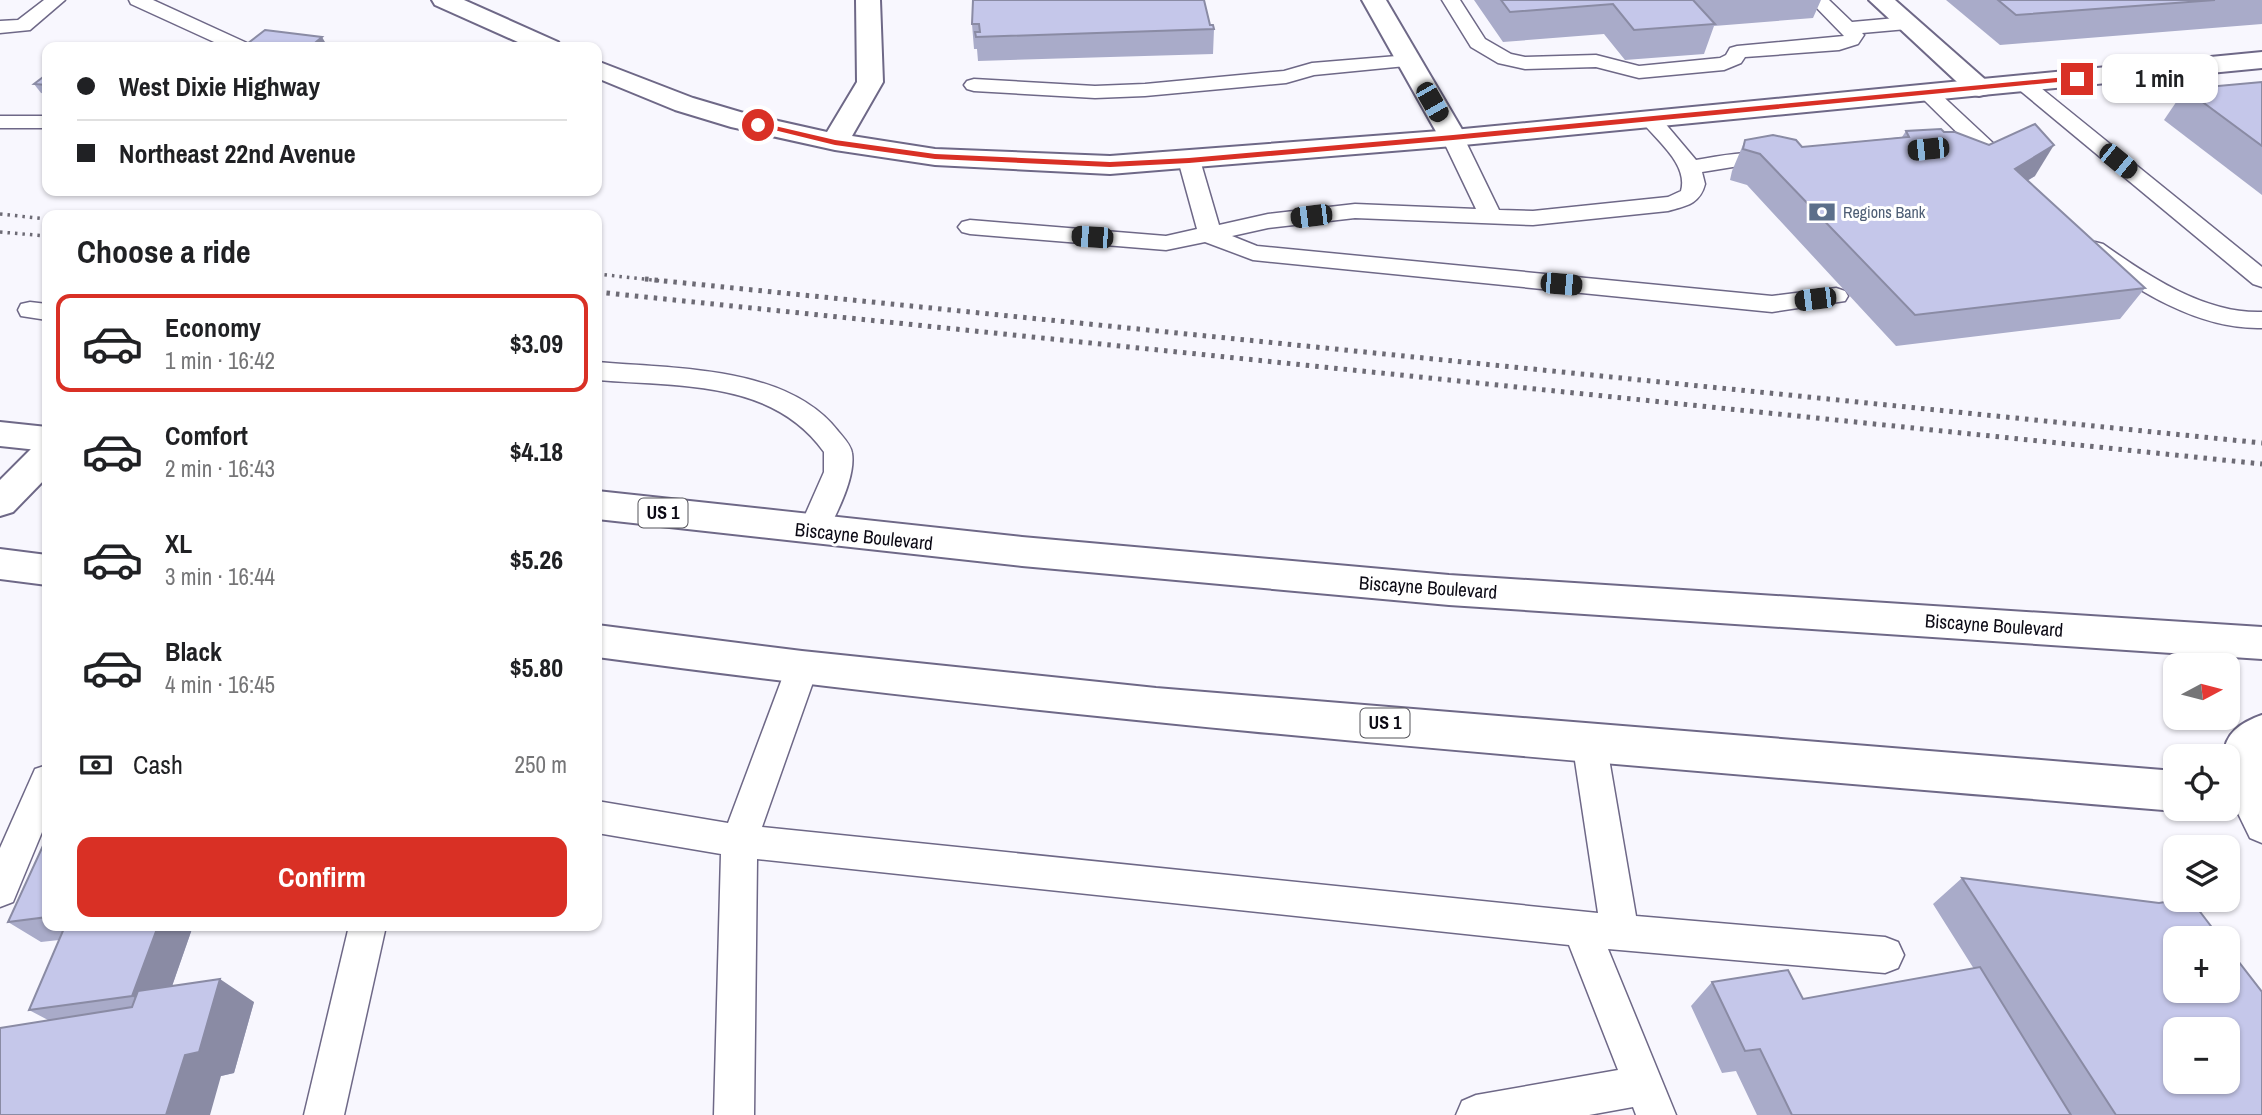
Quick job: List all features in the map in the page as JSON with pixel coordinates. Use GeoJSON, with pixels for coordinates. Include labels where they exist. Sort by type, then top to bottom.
{"type":"FeatureCollection","features":[{"type":"Feature","properties":{"kind":"main road"},"geometry":{"type":"LineString","coordinates":[[444,0],[538,42]]}},
{"type":"Feature","properties":{"kind":"main road"},"geometry":{"type":"LineString","coordinates":[[835,142],[870,82],[868,0]]}},
{"type":"Feature","properties":{"kind":"main road"},"geometry":{"type":"LineString","coordinates":[[1374,0],[1453,138]]}},
{"type":"Feature","properties":{"kind":"main road"},"geometry":{"type":"LineString","coordinates":[[1881,0],[1979,88]]}},
{"type":"Feature","properties":{"kind":"main road"},"geometry":{"type":"LineString","coordinates":[[602,71],[684,104],[741,121],[835,142],[935,157],[1110,164],[1453,138],[2262,60]]}},
{"type":"Feature","properties":{"kind":"main road"},"geometry":{"type":"LineString","coordinates":[[0,434],[42,438]]}},
{"type":"Feature","properties":{"kind":"main road"},"geometry":{"type":"LineString","coordinates":[[0,502],[42,460]]}},
{"type":"Feature","properties":{"kind":"main road","name":"Biscayne Boulevard"},"geometry":{"type":"LineString","coordinates":[[602,506],[813,531],[1183,568],[1441,589],[2262,643]]}},
{"type":"Feature","properties":{"kind":"main road"},"geometry":{"type":"LineString","coordinates":[[0,564],[42,569]]}},
{"type":"Feature","properties":{"kind":"main road","name":"US 1"},"geometry":{"type":"LineString","coordinates":[[602,641],[802,668],[1156,706],[2163,790]]}},
{"type":"Feature","properties":{"kind":"main road"},"geometry":{"type":"LineString","coordinates":[[2250,804],[2246,747],[2262,733]]}},
{"type":"Feature","properties":{"kind":"lane"},"geometry":{"type":"LineString","coordinates":[[0,27],[23,26],[56,0]]}},
{"type":"Feature","properties":{"kind":"lane"},"geometry":{"type":"LineString","coordinates":[[138,0],[229,42]]}},
{"type":"Feature","properties":{"kind":"lane"},"geometry":{"type":"LineString","coordinates":[[1451,0],[1478,43],[1505,59],[1525,64],[1587,60],[1639,72],[1724,64],[1734,59],[1738,52],[1839,44],[1851,40],[1854,35],[1818,0]]}},
{"type":"Feature","properties":{"kind":"lane"},"geometry":{"type":"LineString","coordinates":[[1847,28],[1907,23]]}},
{"type":"Feature","properties":{"kind":"lane"},"geometry":{"type":"LineString","coordinates":[[974,85],[1095,92],[1145,90],[1286,77],[1312,69],[1409,61]]}},
{"type":"Feature","properties":{"kind":"lane"},"geometry":{"type":"LineString","coordinates":[[2024,84],[2262,278]]}},
{"type":"Feature","properties":{"kind":"lane"},"geometry":{"type":"LineString","coordinates":[[1927,93],[2000,162]]}},
{"type":"Feature","properties":{"kind":"lane"},"geometry":{"type":"LineString","coordinates":[[970,227],[1166,243],[1268,221],[1355,211],[1533,218],[1668,204],[1683,200],[1692,192],[1695,180],[1690,168],[1650,119]]}},
{"type":"Feature","properties":{"kind":"lane"},"geometry":{"type":"LineString","coordinates":[[0,122],[42,122]]}},
{"type":"Feature","properties":{"kind":"lane"},"geometry":{"type":"LineString","coordinates":[[1453,138],[1492,218]]}},
{"type":"Feature","properties":{"kind":"lane"},"geometry":{"type":"LineString","coordinates":[[1955,147],[1982,144]]}},
{"type":"Feature","properties":{"kind":"lane"},"geometry":{"type":"LineString","coordinates":[[1690,168],[1739,159],[1792,163]]}},
{"type":"Feature","properties":{"kind":"lane"},"geometry":{"type":"LineString","coordinates":[[1189,160],[1210,235],[1237,248],[1270,257],[1772,304],[1836,296]]}},
{"type":"Feature","properties":{"kind":"lane"},"geometry":{"type":"LineString","coordinates":[[2078,233],[2125,272],[2216,315],[2240,322],[2262,320]]}},
{"type":"Feature","properties":{"kind":"lane"},"geometry":{"type":"LineString","coordinates":[[602,372],[746,387],[778,396],[804,412],[838,451],[838,472],[813,531]]}},
{"type":"Feature","properties":{"kind":"lane"},"geometry":{"type":"LineString","coordinates":[[734,1115],[739,841],[802,668]]}},
{"type":"Feature","properties":{"kind":"lane"},"geometry":{"type":"LineString","coordinates":[[1589,741],[1620,933]]}},
{"type":"Feature","properties":{"kind":"lane"},"geometry":{"type":"LineString","coordinates":[[0,890],[42,792]]}},
{"type":"Feature","properties":{"kind":"lane"},"geometry":{"type":"LineString","coordinates":[[602,818],[739,841],[1620,933],[1885,955]]}},
{"type":"Feature","properties":{"kind":"lane"},"geometry":{"type":"LineString","coordinates":[[1476,1115],[1650,1100],[1581,929]]}},
{"type":"Feature","properties":{"kind":"lane"},"geometry":{"type":"LineString","coordinates":[[324,1115],[367,931]]}},
{"type":"Feature","properties":{"kind":"building"},"geometry":{"type":"Polygon","coordinates":[[[973,0],[1204,0],[1210,25],[1213,25],[1214,29],[976,37],[975,32],[980,32],[979,24],[972,24],[973,0]]]}},
{"type":"Feature","properties":{"kind":"building"},"geometry":{"type":"Polygon","coordinates":[[[1501,0],[1693,0],[1715,24],[1634,30],[1613,4],[1510,12],[1501,0]]]}},
{"type":"Feature","properties":{"kind":"building"},"geometry":{"type":"Polygon","coordinates":[[[1998,0],[2215,0],[2016,15],[1998,0]]]}},
{"type":"Feature","properties":{"kind":"building"},"geometry":{"type":"Polygon","coordinates":[[[265,30],[322,37],[316,42],[249,42],[265,30]]]}},
{"type":"Feature","properties":{"kind":"building"},"geometry":{"type":"Polygon","coordinates":[[[2262,82],[2262,146],[2185,89],[2262,82]]]}},
{"type":"Feature","properties":{"kind":"building"},"geometry":{"type":"Polygon","coordinates":[[[2035,124],[2054,145],[2015,169],[2145,288],[1915,315],[1760,154],[1743,149],[1745,140],[1773,135],[1796,140],[1802,147],[1909,137],[1906,131],[1941,129],[1989,145],[2035,124]]]}},
{"type":"Feature","properties":{"kind":"building"},"geometry":{"type":"Polygon","coordinates":[[[42,848],[42,918],[8,922],[42,848]]]}},
{"type":"Feature","properties":{"kind":"building"},"geometry":{"type":"Polygon","coordinates":[[[1962,878],[2163,902],[2163,912],[2200,912],[2211,926],[2163,926],[2163,1003],[2240,1003],[2240,964],[2262,992],[2262,1115],[2116,1115],[1962,878]]]}},
{"type":"Feature","properties":{"kind":"building"},"geometry":{"type":"Polygon","coordinates":[[[63,931],[156,931],[132,996],[29,1010],[63,931]]]}},
{"type":"Feature","properties":{"kind":"building"},"geometry":{"type":"Polygon","coordinates":[[[1980,967],[2071,1115],[1792,1115],[1760,1049],[1745,1051],[1712,982],[1788,970],[1803,999],[1980,967]]]}},
{"type":"Feature","properties":{"kind":"building"},"geometry":{"type":"Polygon","coordinates":[[[220,979],[199,1052],[185,1055],[166,1115],[0,1115],[0,1028],[132,1007],[138,991],[220,979]]]}},
{"type":"Feature","properties":{"kind":"railway"},"geometry":{"type":"LineString","coordinates":[[0,214],[42,218]]}},
{"type":"Feature","properties":{"kind":"railway"},"geometry":{"type":"LineString","coordinates":[[0,232],[42,236]]}},
{"type":"Feature","properties":{"kind":"railway"},"geometry":{"type":"LineString","coordinates":[[602,275],[662,281]]}},
{"type":"Feature","properties":{"kind":"railway"},"geometry":{"type":"LineString","coordinates":[[645,279],[2262,443]]}},
{"type":"Feature","properties":{"kind":"railway"},"geometry":{"type":"LineString","coordinates":[[602,293],[2262,464]]}},
{"type":"Feature","properties":{"kind":"place","name":"Regions Bank"},"geometry":{"type":"Point","coordinates":[1822,212]}},
{"type":"Feature","properties":{"kind":"route"},"geometry":{"type":"LineString","coordinates":[[758,125],[835,142],[935,157],[1110,164],[1453,138],[2077,79]]}}]}
